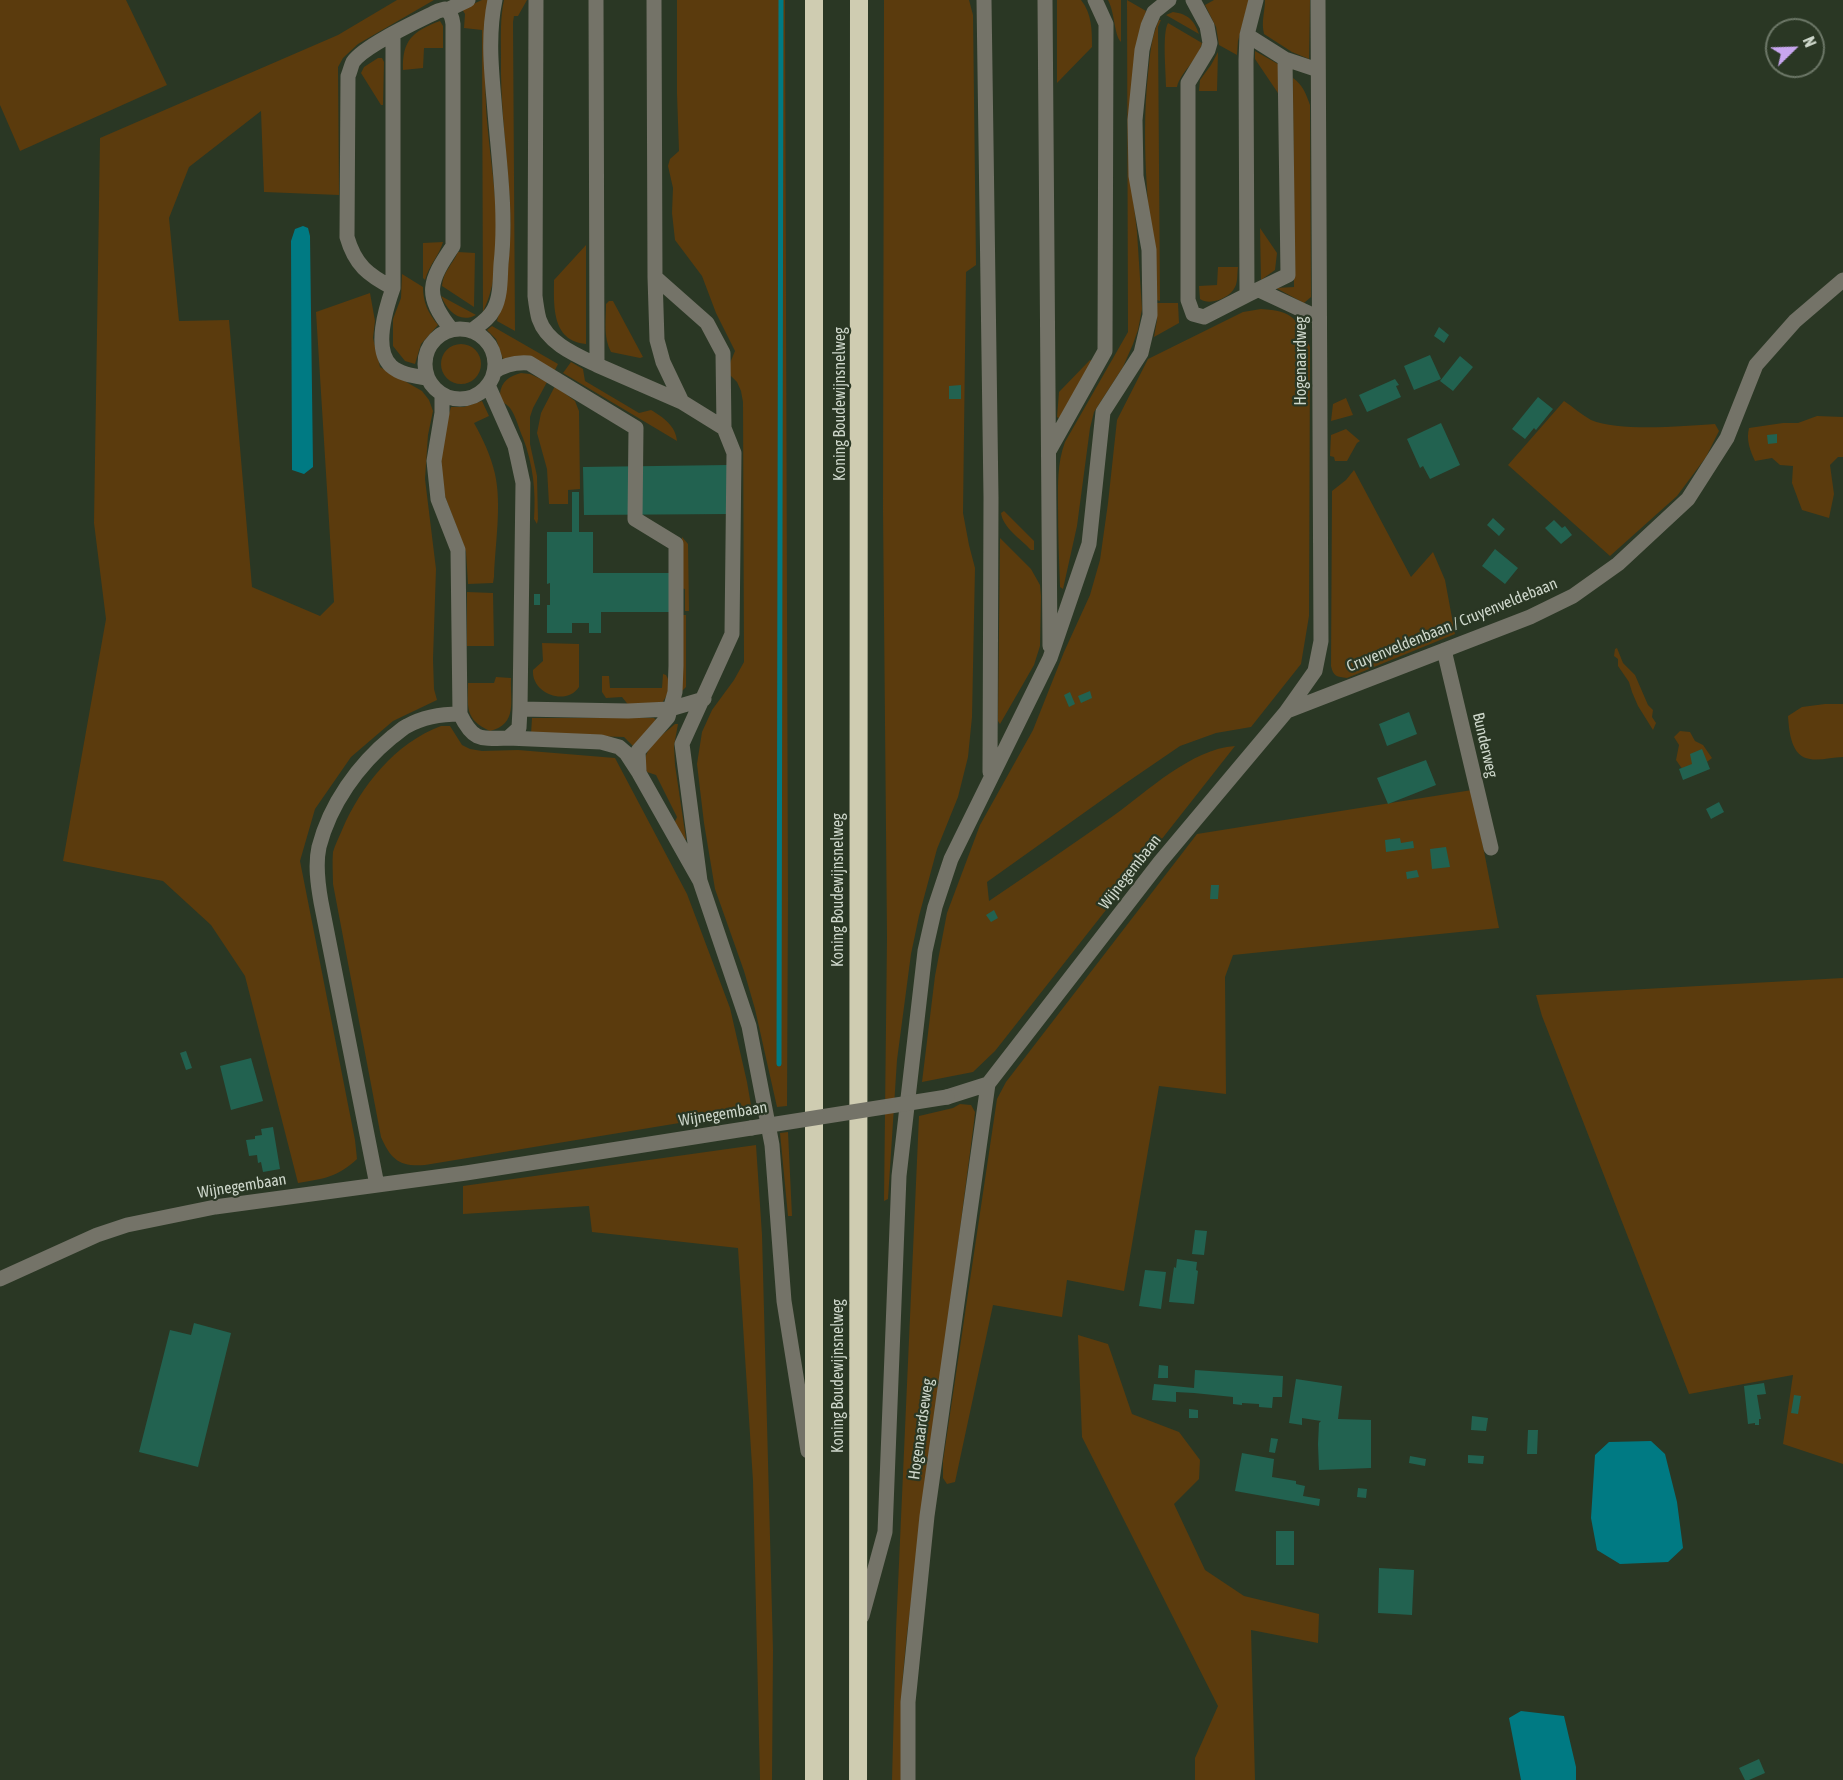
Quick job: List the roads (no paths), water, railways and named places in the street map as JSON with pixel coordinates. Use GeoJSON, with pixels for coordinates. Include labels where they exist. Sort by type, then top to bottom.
{"type":"FeatureCollection","features":[{"type":"Feature","properties":{"kind":"highway","name":"Koning Boudewijnsnelweg"},"geometry":{"type":"LineString","coordinates":[[814,0],[814,1780]]}},
{"type":"Feature","properties":{"kind":"highway","name":"Koning Boudewijnsnelweg"},"geometry":{"type":"LineString","coordinates":[[858,1780],[859,0]]}},
{"type":"Feature","properties":{"kind":"street"},"geometry":{"type":"LineString","coordinates":[[393,288],[361,267],[352,253],[347,237],[348,75],[353,62],[393,34],[438,10],[447,10],[468,0]]}},
{"type":"Feature","properties":{"kind":"street"},"geometry":{"type":"LineString","coordinates":[[471,331],[488,319],[495,307],[503,247],[503,201],[492,73],[491,20],[495,0]]}},
{"type":"Feature","properties":{"kind":"street"},"geometry":{"type":"LineString","coordinates":[[536,0],[535,296],[540,321],[551,338],[570,352],[682,402],[724,428]]}},
{"type":"Feature","properties":{"kind":"street"},"geometry":{"type":"LineString","coordinates":[[596,0],[597,365]]}},
{"type":"Feature","properties":{"kind":"street"},"geometry":{"type":"LineString","coordinates":[[654,0],[657,340],[663,362],[682,402]]}},
{"type":"Feature","properties":{"kind":"street"},"geometry":{"type":"LineString","coordinates":[[984,0],[991,497],[991,775]]}},
{"type":"Feature","properties":{"kind":"street"},"geometry":{"type":"LineString","coordinates":[[1045,0],[1050,658]]}},
{"type":"Feature","properties":{"kind":"street"},"geometry":{"type":"LineString","coordinates":[[1048,452],[1105,351],[1106,24],[1095,0]]}},
{"type":"Feature","properties":{"kind":"street"},"geometry":{"type":"LineString","coordinates":[[858,1634],[885,1532],[899,1176],[925,951],[935,907],[951,859],[1050,658],[1089,544],[1103,412],[1141,353],[1150,315],[1149,250],[1136,176],[1135,120],[1142,50],[1148,26],[1154,12],[1169,0]]}},
{"type":"Feature","properties":{"kind":"street"},"geometry":{"type":"LineString","coordinates":[[1193,0],[1207,26],[1210,43],[1188,83],[1188,300],[1193,314],[1204,317],[1287,275],[1285,59]]}},
{"type":"Feature","properties":{"kind":"street"},"geometry":{"type":"LineString","coordinates":[[1253,292],[1247,35],[1256,0]]}},
{"type":"Feature","properties":{"kind":"street","name":"Hogenaardweg"},"geometry":{"type":"LineString","coordinates":[[1286,712],[1315,671],[1321,641],[1318,0]]}},
{"type":"Feature","properties":{"kind":"street"},"geometry":{"type":"LineString","coordinates":[[447,10],[452,16],[453,24],[453,246],[440,265],[431,287],[434,303],[441,317],[452,330]]}},
{"type":"Feature","properties":{"kind":"street"},"geometry":{"type":"LineString","coordinates":[[393,34],[393,288],[382,326],[382,348],[390,365],[407,375],[427,378]]}},
{"type":"Feature","properties":{"kind":"street"},"geometry":{"type":"LineString","coordinates":[[1247,35],[1285,59],[1318,70]]}},
{"type":"Feature","properties":{"kind":"street"},"geometry":{"type":"LineString","coordinates":[[655,277],[707,323],[723,353],[724,428],[734,453],[732,634],[682,744],[700,881]]}},
{"type":"Feature","properties":{"kind":"street","name":"Cruyenveldenbaan / Cruyenveldebaan"},"geometry":{"type":"LineString","coordinates":[[1286,712],[1530,616],[1573,596],[1618,564],[1688,499],[1727,438],[1756,365],[1795,321],[1843,280]]}},
{"type":"Feature","properties":{"kind":"street"},"geometry":{"type":"LineString","coordinates":[[1253,292],[1319,318]]}},
{"type":"Feature","properties":{"kind":"street"},"geometry":{"type":"LineString","coordinates":[[508,738],[519,728],[523,483],[515,446],[491,379],[495,357],[489,344],[471,331],[452,330],[438,336],[428,348],[424,363],[427,378],[442,395],[456,399],[470,398],[483,391],[491,379],[508,364],[529,363],[636,428],[635,519],[676,544],[675,693],[664,723],[638,751],[639,773]]}},
{"type":"Feature","properties":{"kind":"street"},"geometry":{"type":"LineString","coordinates":[[442,395],[442,413],[434,461],[438,499],[458,550],[460,714],[468,730],[483,739],[508,738],[612,744],[626,753],[700,881],[749,1026],[772,1144],[784,1301],[813,1481]]}},
{"type":"Feature","properties":{"kind":"street","name":"Bunderweg"},"geometry":{"type":"LineString","coordinates":[[1444,650],[1491,848]]}},
{"type":"Feature","properties":{"kind":"street"},"geometry":{"type":"LineString","coordinates":[[520,709],[627,711],[670,709],[704,699]]}},
{"type":"Feature","properties":{"kind":"street","name":"Wijnegembaan"},"geometry":{"type":"LineString","coordinates":[[0,1279],[97,1235],[127,1225],[215,1207],[466,1173],[947,1097],[988,1084],[1160,862],[1286,712]]}},
{"type":"Feature","properties":{"kind":"street"},"geometry":{"type":"LineString","coordinates":[[377,1185],[321,903],[317,875],[319,849],[330,815],[356,772],[379,748],[406,726],[442,714],[460,714]]}},
{"type":"Feature","properties":{"kind":"street","name":"Hogenaardseweg"},"geometry":{"type":"LineString","coordinates":[[908,1780],[908,1702],[927,1516],[988,1084]]}},
{"type":"Feature","properties":{"kind":"water"},"geometry":{"type":"Polygon","coordinates":[[[303,226],[308,228],[310,236],[313,467],[304,474],[292,470],[291,241],[295,229],[303,226]]]}},
{"type":"Feature","properties":{"kind":"water"},"geometry":{"type":"Polygon","coordinates":[[[1651,1441],[1665,1454],[1677,1502],[1683,1548],[1668,1562],[1620,1564],[1597,1550],[1591,1518],[1595,1455],[1609,1442],[1651,1441]]]}},
{"type":"Feature","properties":{"kind":"water"},"geometry":{"type":"Polygon","coordinates":[[[1521,1711],[1564,1716],[1576,1767],[1576,1780],[1521,1780],[1509,1718],[1521,1711]]]}},
{"type":"Feature","properties":{"kind":"waterway"},"geometry":{"type":"LineString","coordinates":[[779,1064],[781,0]]}}]}
